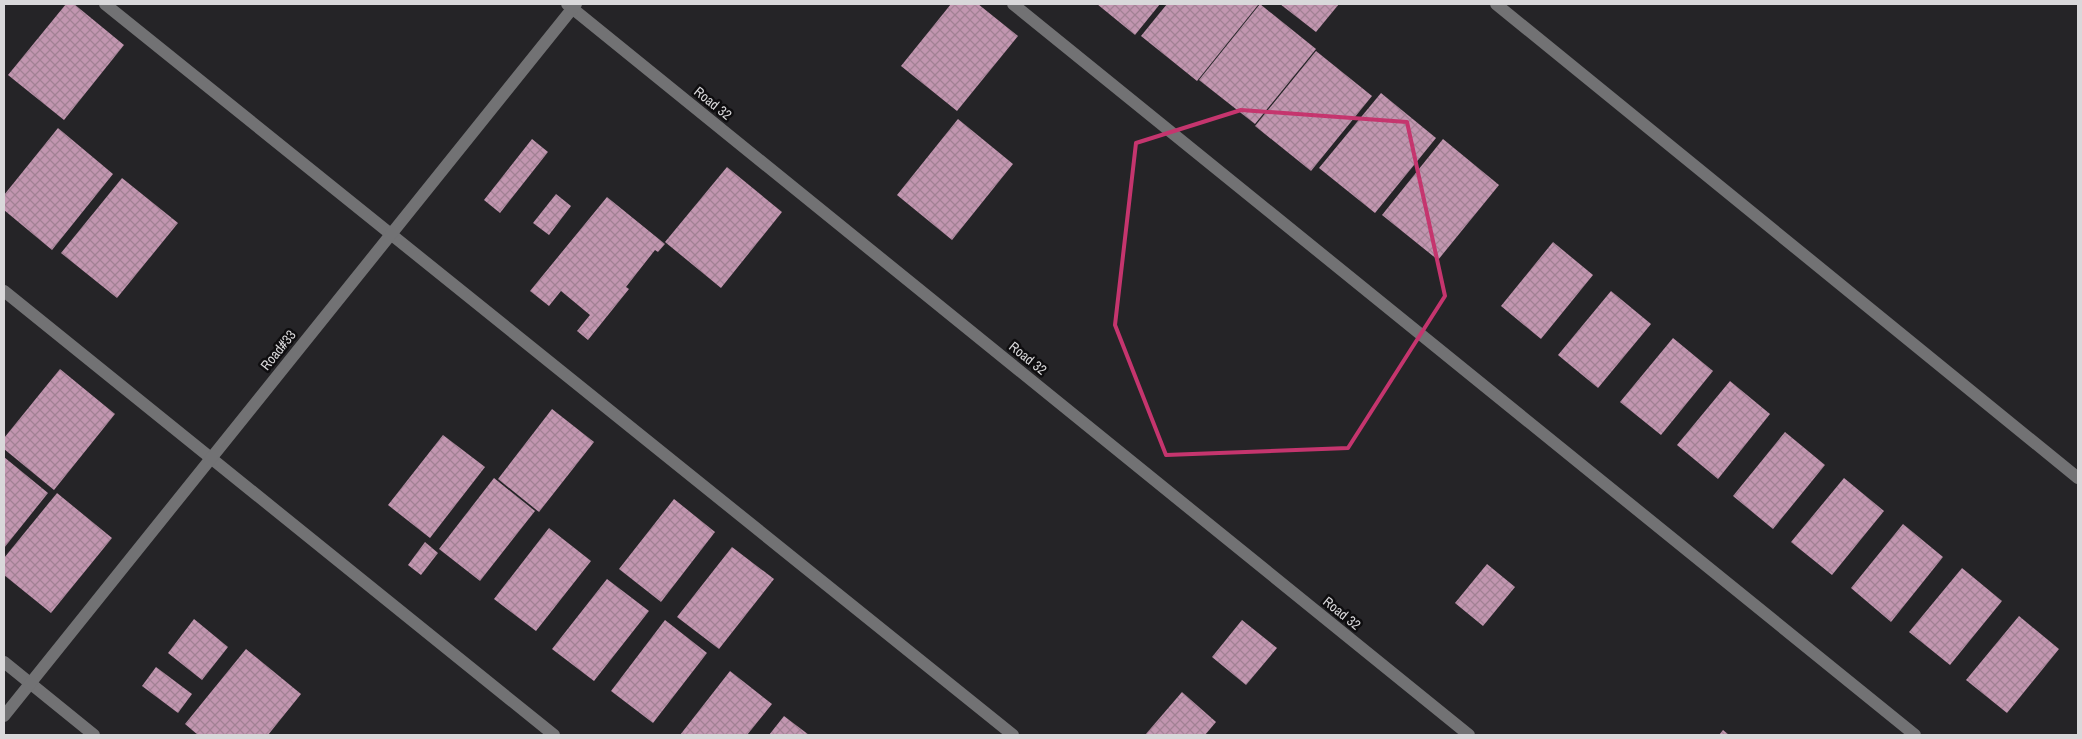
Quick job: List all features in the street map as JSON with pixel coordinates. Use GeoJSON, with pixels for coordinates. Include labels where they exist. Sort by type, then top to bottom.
{"type":"FeatureCollection","features":[{"type":"Feature","properties":{"kind":"street"},"geometry":{"type":"LineString","coordinates":[[105,4],[1012,735]]}},
{"type":"Feature","properties":{"kind":"street"},"geometry":{"type":"LineString","coordinates":[[1013,4],[1915,735]]}},
{"type":"Feature","properties":{"kind":"street"},"geometry":{"type":"LineString","coordinates":[[1496,4],[2078,478]]}},
{"type":"Feature","properties":{"kind":"street","name":"Road#33"},"geometry":{"type":"LineString","coordinates":[[4,716],[572,5]]}},
{"type":"Feature","properties":{"kind":"street","name":"Road 32"},"geometry":{"type":"LineString","coordinates":[[572,5],[1469,735]]}},
{"type":"Feature","properties":{"kind":"street"},"geometry":{"type":"LineString","coordinates":[[4,291],[554,735]]}},
{"type":"Feature","properties":{"kind":"street"},"geometry":{"type":"LineString","coordinates":[[4,662],[94,735]]}},
{"type":"Feature","properties":{"kind":"highlighted area"},"geometry":{"type":"Polygon","coordinates":[[[1241,110],[1407,122],[1445,296],[1348,448],[1166,455],[1115,325],[1136,143],[1241,110]]]}},
{"type":"Feature","properties":{"kind":"building"},"geometry":{"type":"Polygon","coordinates":[[[66,4],[74,4],[124,45],[64,120],[8,75],[66,4]]]}},
{"type":"Feature","properties":{"kind":"building"},"geometry":{"type":"Polygon","coordinates":[[[951,4],[978,4],[1018,36],[957,111],[901,66],[951,4]]]}},
{"type":"Feature","properties":{"kind":"building"},"geometry":{"type":"Polygon","coordinates":[[[1097,4],[1160,4],[1135,35],[1097,4]]]}},
{"type":"Feature","properties":{"kind":"building"},"geometry":{"type":"Polygon","coordinates":[[[1167,4],[1258,5],[1197,81],[1141,36],[1167,4]]]}},
{"type":"Feature","properties":{"kind":"building"},"geometry":{"type":"Polygon","coordinates":[[[1260,4],[1316,49],[1255,124],[1199,80],[1260,4]]]}},
{"type":"Feature","properties":{"kind":"building"},"geometry":{"type":"Polygon","coordinates":[[[1280,4],[1339,4],[1316,32],[1280,4]]]}},
{"type":"Feature","properties":{"kind":"building"},"geometry":{"type":"Polygon","coordinates":[[[1316,51],[1372,96],[1311,171],[1255,126],[1316,51]]]}},
{"type":"Feature","properties":{"kind":"building"},"geometry":{"type":"Polygon","coordinates":[[[1381,93],[1436,138],[1375,213],[1319,168],[1381,93]]]}},
{"type":"Feature","properties":{"kind":"building"},"geometry":{"type":"Polygon","coordinates":[[[958,119],[1013,164],[952,240],[897,195],[958,119]]]}},
{"type":"Feature","properties":{"kind":"building"},"geometry":{"type":"Polygon","coordinates":[[[58,128],[113,174],[52,250],[4,210],[4,195],[58,128]]]}},
{"type":"Feature","properties":{"kind":"building"},"geometry":{"type":"Polygon","coordinates":[[[532,139],[548,152],[500,213],[484,200],[532,139]]]}},
{"type":"Feature","properties":{"kind":"building"},"geometry":{"type":"Polygon","coordinates":[[[1443,139],[1499,185],[1438,260],[1382,215],[1443,139]]]}},
{"type":"Feature","properties":{"kind":"building"},"geometry":{"type":"Polygon","coordinates":[[[727,167],[782,212],[721,288],[665,242],[727,167]]]}},
{"type":"Feature","properties":{"kind":"building"},"geometry":{"type":"Polygon","coordinates":[[[122,178],[178,223],[117,298],[61,253],[122,178]]]}},
{"type":"Feature","properties":{"kind":"building"},"geometry":{"type":"Polygon","coordinates":[[[556,194],[571,206],[549,235],[533,223],[556,194]]]}},
{"type":"Feature","properties":{"kind":"building"},"geometry":{"type":"Polygon","coordinates":[[[607,197],[665,244],[658,252],[655,250],[626,287],[629,289],[588,340],[577,331],[590,315],[561,291],[549,306],[530,291],[607,197]]]}},
{"type":"Feature","properties":{"kind":"building"},"geometry":{"type":"Polygon","coordinates":[[[1553,242],[1593,275],[1541,339],[1501,306],[1553,242]]]}},
{"type":"Feature","properties":{"kind":"building"},"geometry":{"type":"Polygon","coordinates":[[[1611,291],[1651,324],[1598,388],[1558,355],[1611,291]]]}},
{"type":"Feature","properties":{"kind":"building"},"geometry":{"type":"Polygon","coordinates":[[[1673,338],[1713,371],[1661,435],[1620,402],[1673,338]]]}},
{"type":"Feature","properties":{"kind":"building"},"geometry":{"type":"Polygon","coordinates":[[[60,369],[115,414],[54,490],[4,449],[4,438],[60,369]]]}},
{"type":"Feature","properties":{"kind":"building"},"geometry":{"type":"Polygon","coordinates":[[[1730,381],[1770,414],[1718,479],[1677,445],[1730,381]]]}},
{"type":"Feature","properties":{"kind":"building"},"geometry":{"type":"Polygon","coordinates":[[[552,409],[594,442],[539,512],[498,479],[552,409]]]}},
{"type":"Feature","properties":{"kind":"building"},"geometry":{"type":"Polygon","coordinates":[[[1785,432],[1825,465],[1773,529],[1733,496],[1785,432]]]}},
{"type":"Feature","properties":{"kind":"building"},"geometry":{"type":"Polygon","coordinates":[[[443,435],[485,467],[430,538],[388,505],[443,435]]]}},
{"type":"Feature","properties":{"kind":"building"},"geometry":{"type":"Polygon","coordinates":[[[4,457],[48,493],[4,548],[4,457]]]}},
{"type":"Feature","properties":{"kind":"building"},"geometry":{"type":"Polygon","coordinates":[[[494,478],[535,511],[480,581],[439,549],[494,478]]]}},
{"type":"Feature","properties":{"kind":"building"},"geometry":{"type":"Polygon","coordinates":[[[1844,478],[1884,511],[1832,575],[1791,542],[1844,478]]]}},
{"type":"Feature","properties":{"kind":"building"},"geometry":{"type":"Polygon","coordinates":[[[57,493],[112,538],[51,613],[4,575],[4,558],[57,493]]]}},
{"type":"Feature","properties":{"kind":"building"},"geometry":{"type":"Polygon","coordinates":[[[674,499],[715,532],[661,602],[619,569],[674,499]]]}},
{"type":"Feature","properties":{"kind":"building"},"geometry":{"type":"Polygon","coordinates":[[[1903,524],[1943,557],[1891,622],[1851,588],[1903,524]]]}},
{"type":"Feature","properties":{"kind":"building"},"geometry":{"type":"Polygon","coordinates":[[[549,528],[591,561],[536,631],[494,599],[549,528]]]}},
{"type":"Feature","properties":{"kind":"building"},"geometry":{"type":"Polygon","coordinates":[[[425,542],[438,553],[421,575],[408,565],[425,542]]]}},
{"type":"Feature","properties":{"kind":"building"},"geometry":{"type":"Polygon","coordinates":[[[732,547],[774,579],[719,649],[677,617],[732,547]]]}},
{"type":"Feature","properties":{"kind":"building"},"geometry":{"type":"Polygon","coordinates":[[[1487,564],[1515,587],[1483,626],[1455,603],[1487,564]]]}},
{"type":"Feature","properties":{"kind":"building"},"geometry":{"type":"Polygon","coordinates":[[[1962,568],[2002,601],[1950,665],[1909,632],[1962,568]]]}},
{"type":"Feature","properties":{"kind":"building"},"geometry":{"type":"Polygon","coordinates":[[[607,579],[649,611],[594,681],[552,649],[607,579]]]}},
{"type":"Feature","properties":{"kind":"building"},"geometry":{"type":"Polygon","coordinates":[[[2019,616],[2059,649],[2007,713],[1966,680],[2019,616]]]}},
{"type":"Feature","properties":{"kind":"building"},"geometry":{"type":"Polygon","coordinates":[[[194,619],[228,647],[202,680],[168,653],[194,619]]]}},
{"type":"Feature","properties":{"kind":"building"},"geometry":{"type":"Polygon","coordinates":[[[665,620],[707,653],[653,723],[611,691],[665,620]]]}},
{"type":"Feature","properties":{"kind":"building"},"geometry":{"type":"Polygon","coordinates":[[[1242,620],[1277,648],[1246,685],[1212,657],[1242,620]]]}},
{"type":"Feature","properties":{"kind":"building"},"geometry":{"type":"Polygon","coordinates":[[[246,649],[301,694],[268,735],[198,735],[185,724],[246,649]]]}},
{"type":"Feature","properties":{"kind":"building"},"geometry":{"type":"Polygon","coordinates":[[[156,667],[192,694],[178,713],[142,686],[156,667]]]}},
{"type":"Feature","properties":{"kind":"building"},"geometry":{"type":"Polygon","coordinates":[[[730,671],[772,704],[747,735],[680,735],[730,671]]]}},
{"type":"Feature","properties":{"kind":"building"},"geometry":{"type":"Polygon","coordinates":[[[1182,692],[1216,722],[1205,735],[1145,735],[1182,692]]]}},
{"type":"Feature","properties":{"kind":"building"},"geometry":{"type":"Polygon","coordinates":[[[784,716],[809,735],[769,735],[784,716]]]}},
{"type":"Feature","properties":{"kind":"building"},"geometry":{"type":"Polygon","coordinates":[[[1723,730],[1729,735],[1719,735],[1723,730]]]}}]}
